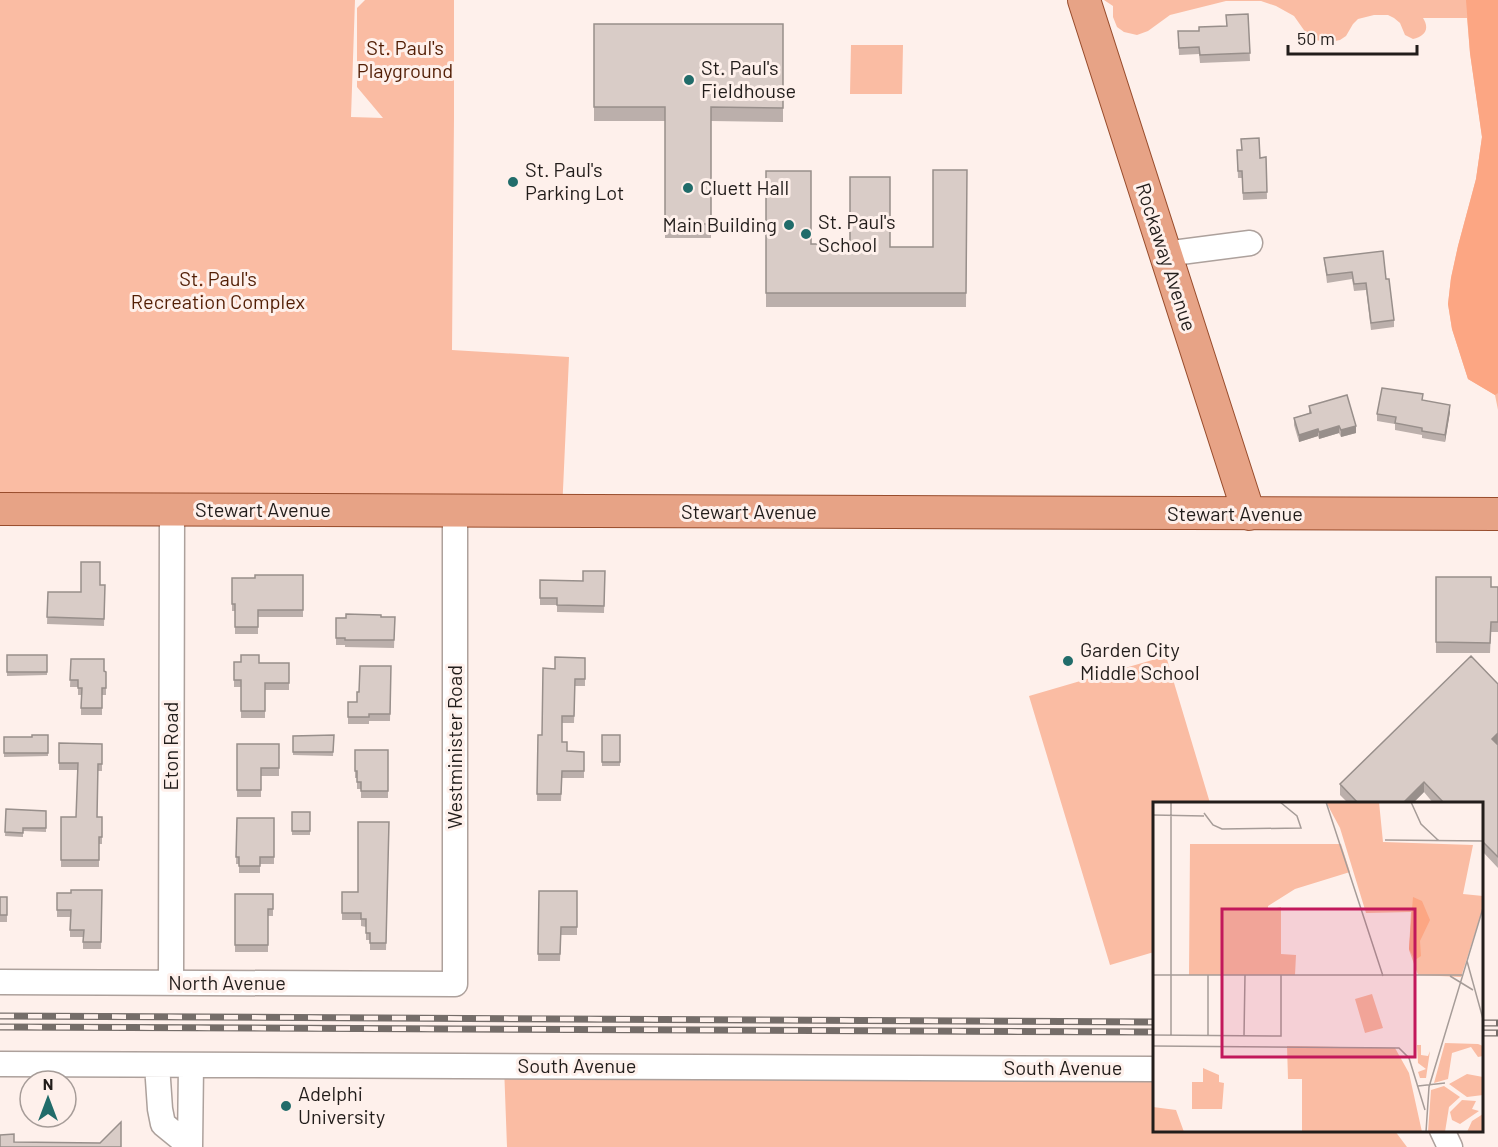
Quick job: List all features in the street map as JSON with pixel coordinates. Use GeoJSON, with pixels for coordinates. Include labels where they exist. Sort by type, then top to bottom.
{"type":"FeatureCollection","features":[{"type":"Feature","properties":{"kind":"main road","name":"Rockaway Avenue"},"geometry":{"type":"LineString","coordinates":[[1084,0],[1249,514]]}},
{"type":"Feature","properties":{"kind":"main road","name":"Stewart Avenue"},"geometry":{"type":"LineString","coordinates":[[0,509],[1498,514]]}},
{"type":"Feature","properties":{"kind":"street"},"geometry":{"type":"LineString","coordinates":[[1166,254],[1250,243]]}},
{"type":"Feature","properties":{"kind":"street","name":"Eton Road"},"geometry":{"type":"LineString","coordinates":[[171,982],[172,510]]}},
{"type":"Feature","properties":{"kind":"street","name":"Westminister Road"},"geometry":{"type":"LineString","coordinates":[[455,511],[455,984]]}},
{"type":"Feature","properties":{"kind":"street","name":"North Avenue"},"geometry":{"type":"LineString","coordinates":[[0,982],[455,984]]}},
{"type":"Feature","properties":{"kind":"street","name":"South Avenue"},"geometry":{"type":"LineString","coordinates":[[0,1064],[1153,1069]]}},
{"type":"Feature","properties":{"kind":"street"},"geometry":{"type":"LineString","coordinates":[[157,1065],[163,1124],[190,1147]]}},
{"type":"Feature","properties":{"kind":"street"},"geometry":{"type":"LineString","coordinates":[[190,1147],[191,1065]]}},
{"type":"Feature","properties":{"kind":"street"},"geometry":{"type":"LineString","coordinates":[[1442,1132],[1450,1147]]}},
{"type":"Feature","properties":{"kind":"green space","name":"St. Paul's Recreation Complex"},"geometry":{"type":"Polygon","coordinates":[[[0,0],[355,0],[351,117],[383,118],[357,87],[357,8],[365,0],[454,0],[452,350],[569,357],[562,512],[0,509],[0,0]]]}},
{"type":"Feature","properties":{"kind":"green space"},"geometry":{"type":"Polygon","coordinates":[[[1104,0],[1498,0],[1498,410],[1495,395],[1468,379],[1452,329],[1448,304],[1458,246],[1476,179],[1482,137],[1467,18],[1423,18],[1426,26],[1425,32],[1413,39],[1405,35],[1400,23],[1394,18],[1388,15],[1374,15],[1358,19],[1346,36],[1330,42],[1314,40],[1294,16],[1276,6],[1261,1],[1226,1],[1170,15],[1148,31],[1137,35],[1124,32],[1117,27],[1113,17],[1113,6],[1104,0]]]}},
{"type":"Feature","properties":{"kind":"green space"},"geometry":{"type":"Polygon","coordinates":[[[851,45],[903,45],[902,94],[850,94],[851,45]]]}},
{"type":"Feature","properties":{"kind":"green space"},"geometry":{"type":"Polygon","coordinates":[[[1166,656],[1210,802],[1153,802],[1153,952],[1110,965],[1029,696],[1166,656]]]}},
{"type":"Feature","properties":{"kind":"green space"},"geometry":{"type":"Polygon","coordinates":[[[504,1066],[1153,1077],[1153,1132],[1396,1132],[1407,1147],[507,1147],[504,1066]]]}},
{"type":"Feature","properties":{"kind":"shaded area"},"geometry":{"type":"Polygon","coordinates":[[[1466,0],[1498,0],[1498,393],[1495,395],[1468,379],[1452,329],[1448,304],[1458,246],[1476,179],[1482,137],[1470,53],[1466,0]]]}},
{"type":"Feature","properties":{"kind":"building"},"geometry":{"type":"Polygon","coordinates":[[[1248,14],[1250,53],[1200,55],[1199,47],[1179,48],[1178,31],[1199,31],[1199,27],[1227,26],[1226,15],[1248,14]]]}},
{"type":"Feature","properties":{"kind":"building","name":"St. Paul's Fieldhouse"},"geometry":{"type":"Polygon","coordinates":[[[594,24],[783,24],[783,108],[711,107],[711,224],[665,224],[665,107],[594,107],[594,24]]]}},
{"type":"Feature","properties":{"kind":"building"},"geometry":{"type":"Polygon","coordinates":[[[1259,138],[1260,158],[1266,157],[1267,192],[1243,193],[1242,171],[1238,171],[1237,150],[1242,150],[1241,139],[1259,138]]]}},
{"type":"Feature","properties":{"kind":"building","name":"Main Building"},"geometry":{"type":"Polygon","coordinates":[[[933,170],[967,170],[966,293],[766,293],[766,171],[811,171],[811,244],[850,244],[850,177],[890,177],[890,247],[933,247],[933,170]]]}},
{"type":"Feature","properties":{"kind":"building"},"geometry":{"type":"Polygon","coordinates":[[[1383,251],[1394,320],[1371,323],[1366,283],[1354,284],[1352,272],[1327,275],[1324,258],[1383,251]]]}},
{"type":"Feature","properties":{"kind":"building"},"geometry":{"type":"Polygon","coordinates":[[[1382,388],[1423,394],[1422,400],[1450,405],[1445,435],[1395,423],[1396,417],[1377,414],[1382,388]]]}},
{"type":"Feature","properties":{"kind":"building"},"geometry":{"type":"Polygon","coordinates":[[[1347,395],[1356,426],[1341,430],[1339,426],[1319,432],[1318,429],[1299,435],[1294,418],[1311,413],[1309,406],[1347,395]]]}},
{"type":"Feature","properties":{"kind":"building"},"geometry":{"type":"Polygon","coordinates":[[[81,562],[100,562],[100,585],[105,585],[104,619],[47,617],[48,592],[81,592],[81,562]]]}},
{"type":"Feature","properties":{"kind":"building"},"geometry":{"type":"Polygon","coordinates":[[[583,571],[605,571],[604,606],[557,605],[557,598],[540,598],[540,580],[583,581],[583,571]]]}},
{"type":"Feature","properties":{"kind":"building"},"geometry":{"type":"Polygon","coordinates":[[[255,575],[303,575],[303,610],[258,610],[258,627],[235,627],[232,578],[255,578],[255,575]]]}},
{"type":"Feature","properties":{"kind":"building"},"geometry":{"type":"Polygon","coordinates":[[[1436,577],[1491,577],[1491,587],[1498,587],[1498,622],[1491,622],[1490,643],[1436,642],[1436,577]]]}},
{"type":"Feature","properties":{"kind":"building"},"geometry":{"type":"Polygon","coordinates":[[[346,614],[395,617],[394,640],[336,638],[336,618],[346,618],[346,614]]]}},
{"type":"Feature","properties":{"kind":"building"},"geometry":{"type":"Polygon","coordinates":[[[7,655],[47,655],[47,672],[7,672],[7,655]]]}},
{"type":"Feature","properties":{"kind":"building"},"geometry":{"type":"Polygon","coordinates":[[[241,655],[259,655],[259,663],[289,663],[289,683],[265,683],[265,711],[241,711],[241,680],[234,680],[234,662],[241,662],[241,655]]]}},
{"type":"Feature","properties":{"kind":"building"},"geometry":{"type":"Polygon","coordinates":[[[1471,656],[1498,684],[1498,733],[1492,739],[1498,745],[1498,857],[1483,842],[1483,802],[1443,802],[1424,782],[1404,802],[1357,802],[1340,784],[1471,656]]]}},
{"type":"Feature","properties":{"kind":"building"},"geometry":{"type":"Polygon","coordinates":[[[555,657],[585,658],[585,679],[575,679],[574,716],[562,716],[562,742],[567,742],[567,751],[584,752],[584,771],[562,771],[561,794],[537,794],[538,735],[542,735],[543,668],[555,669],[555,657]]]}},
{"type":"Feature","properties":{"kind":"building"},"geometry":{"type":"Polygon","coordinates":[[[71,659],[104,659],[106,688],[102,688],[102,708],[81,708],[82,688],[78,688],[78,680],[70,680],[71,659]]]}},
{"type":"Feature","properties":{"kind":"building"},"geometry":{"type":"Polygon","coordinates":[[[360,666],[391,666],[390,714],[348,717],[348,702],[357,702],[360,666]]]}},
{"type":"Feature","properties":{"kind":"building"},"geometry":{"type":"Polygon","coordinates":[[[32,735],[48,735],[48,753],[4,753],[4,737],[32,737],[32,735]]]}},
{"type":"Feature","properties":{"kind":"building"},"geometry":{"type":"Polygon","coordinates":[[[334,735],[333,752],[293,752],[293,736],[334,735]]]}},
{"type":"Feature","properties":{"kind":"building"},"geometry":{"type":"Polygon","coordinates":[[[602,735],[620,735],[620,762],[602,762],[602,735]]]}},
{"type":"Feature","properties":{"kind":"building"},"geometry":{"type":"Polygon","coordinates":[[[59,743],[102,744],[102,764],[98,764],[97,817],[102,817],[99,860],[61,860],[61,817],[76,817],[78,763],[59,763],[59,743]]]}},
{"type":"Feature","properties":{"kind":"building"},"geometry":{"type":"Polygon","coordinates":[[[237,744],[279,744],[279,768],[261,768],[261,790],[237,790],[237,744]]]}},
{"type":"Feature","properties":{"kind":"building"},"geometry":{"type":"Polygon","coordinates":[[[355,750],[388,750],[388,791],[361,791],[361,782],[357,782],[357,771],[355,771],[355,750]]]}},
{"type":"Feature","properties":{"kind":"building"},"geometry":{"type":"Polygon","coordinates":[[[6,809],[46,811],[46,828],[23,828],[23,833],[5,832],[6,809]]]}},
{"type":"Feature","properties":{"kind":"building"},"geometry":{"type":"Polygon","coordinates":[[[292,812],[310,812],[310,831],[292,831],[292,812]]]}},
{"type":"Feature","properties":{"kind":"building"},"geometry":{"type":"Polygon","coordinates":[[[237,818],[274,818],[274,857],[260,857],[260,866],[239,866],[239,857],[236,857],[237,818]]]}},
{"type":"Feature","properties":{"kind":"building"},"geometry":{"type":"Polygon","coordinates":[[[358,822],[389,822],[386,943],[370,943],[370,933],[366,933],[366,919],[361,919],[361,913],[342,913],[342,892],[358,892],[358,822]]]}},
{"type":"Feature","properties":{"kind":"building"},"geometry":{"type":"Polygon","coordinates":[[[71,890],[102,890],[101,942],[83,942],[84,930],[70,930],[71,910],[57,910],[57,893],[71,893],[71,890]]]}},
{"type":"Feature","properties":{"kind":"building"},"geometry":{"type":"Polygon","coordinates":[[[539,891],[577,891],[577,927],[561,927],[560,954],[538,954],[539,891]]]}},
{"type":"Feature","properties":{"kind":"building"},"geometry":{"type":"Polygon","coordinates":[[[235,894],[273,894],[273,909],[268,909],[268,945],[235,945],[235,894]]]}},
{"type":"Feature","properties":{"kind":"building"},"geometry":{"type":"Polygon","coordinates":[[[0,897],[7,897],[7,915],[0,915],[0,897]]]}},
{"type":"Feature","properties":{"kind":"building"},"geometry":{"type":"Polygon","coordinates":[[[121,1122],[121,1147],[0,1147],[0,1135],[14,1134],[14,1142],[100,1143],[121,1122]]]}},
{"type":"Feature","properties":{"kind":"railway"},"geometry":{"type":"LineString","coordinates":[[0,1016],[1153,1022]]}},
{"type":"Feature","properties":{"kind":"railway"},"geometry":{"type":"LineString","coordinates":[[1483,1023],[1498,1023]]}},
{"type":"Feature","properties":{"kind":"railway"},"geometry":{"type":"LineString","coordinates":[[0,1027],[1153,1032]]}},
{"type":"Feature","properties":{"kind":"railway"},"geometry":{"type":"LineString","coordinates":[[1483,1033],[1498,1033]]}},
{"type":"Feature","properties":{"kind":"place","name":"St. Paul's Fieldhouse"},"geometry":{"type":"Point","coordinates":[689,80]}},
{"type":"Feature","properties":{"kind":"place","name":"St. Paul's Parking Lot"},"geometry":{"type":"Point","coordinates":[513,182]}},
{"type":"Feature","properties":{"kind":"place","name":"Cluett Hall"},"geometry":{"type":"Point","coordinates":[688,188]}},
{"type":"Feature","properties":{"kind":"place","name":"Main Building"},"geometry":{"type":"Point","coordinates":[789,225]}},
{"type":"Feature","properties":{"kind":"place","name":"St. Paul's School"},"geometry":{"type":"Point","coordinates":[806,234]}},
{"type":"Feature","properties":{"kind":"place","name":"Garden City Middle School"},"geometry":{"type":"Point","coordinates":[1068,661]}},
{"type":"Feature","properties":{"kind":"place","name":"Adelphi University"},"geometry":{"type":"Point","coordinates":[286,1106]}},
{"type":"Feature","properties":{"kind":"park label","name":"St. Paul's Playground"},"geometry":{"type":"Point","coordinates":[405,60]}}]}
